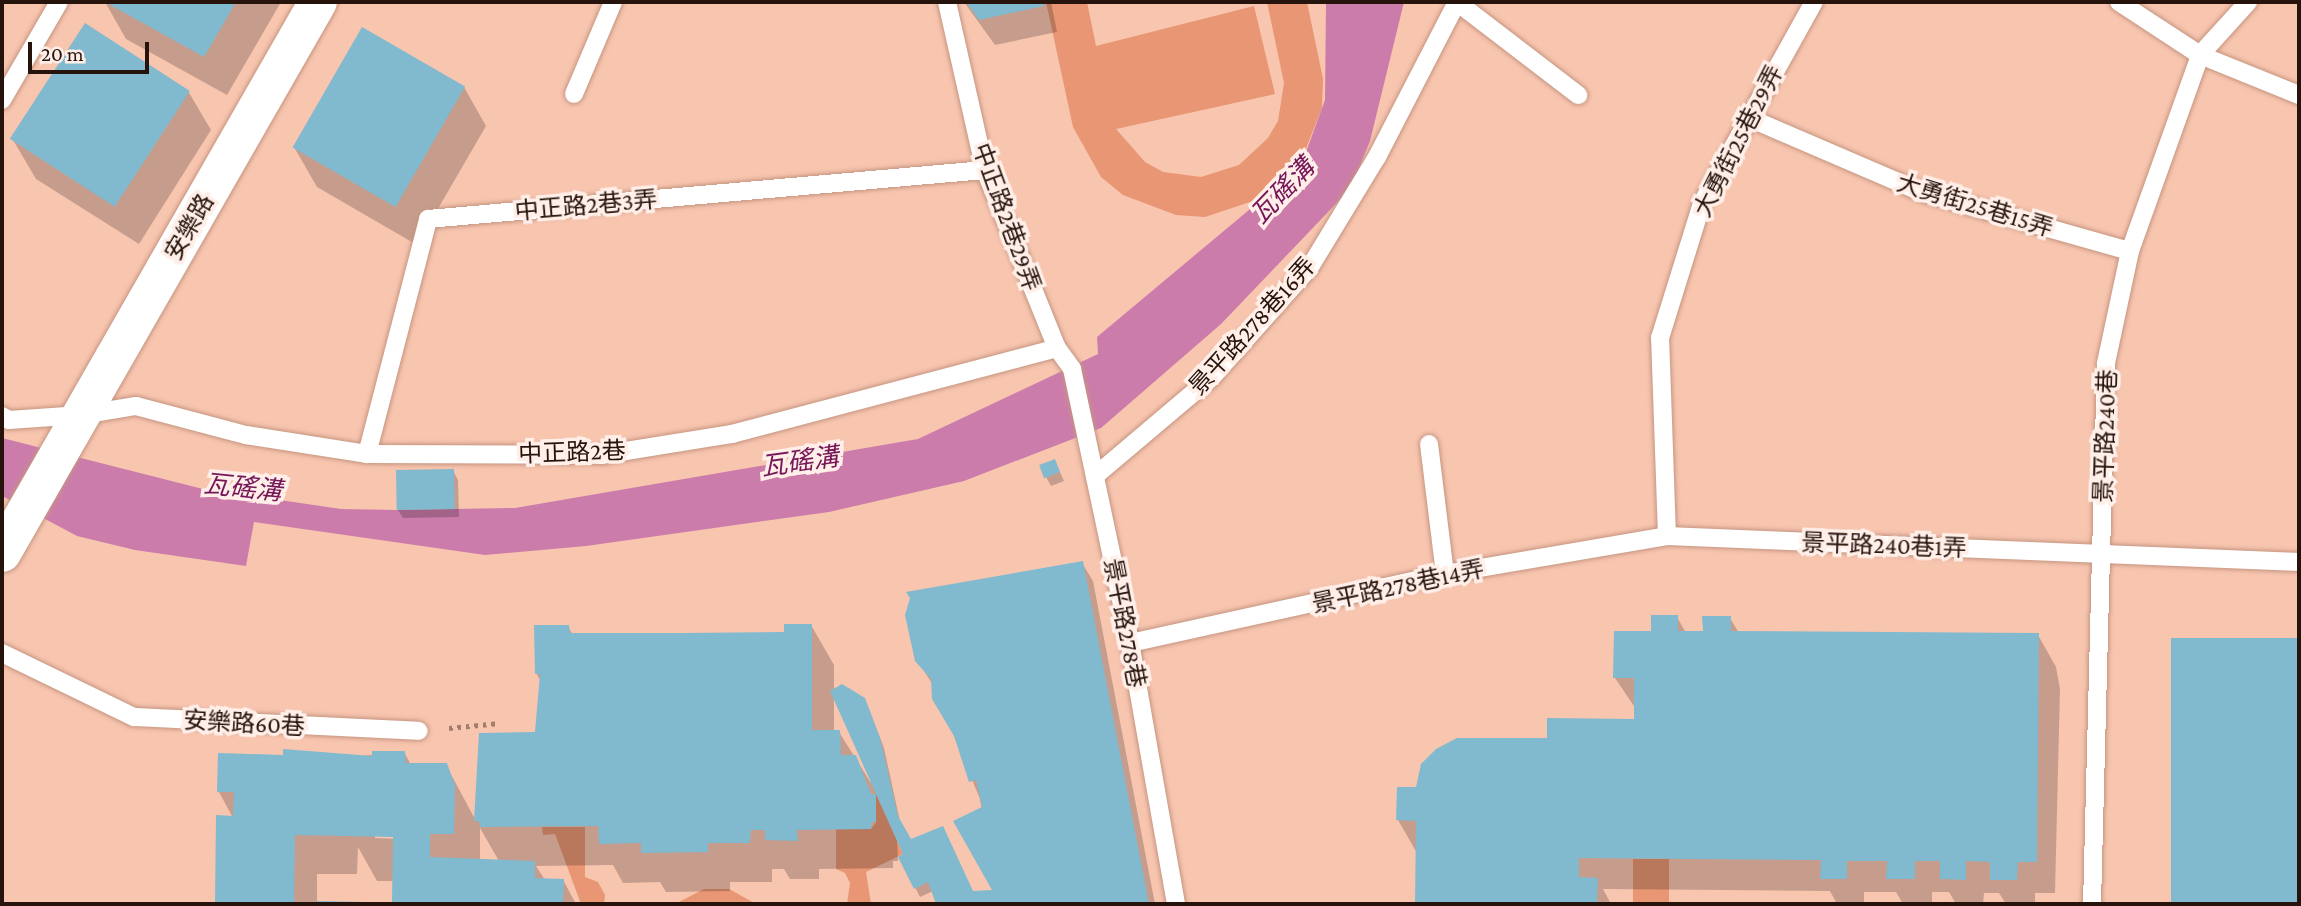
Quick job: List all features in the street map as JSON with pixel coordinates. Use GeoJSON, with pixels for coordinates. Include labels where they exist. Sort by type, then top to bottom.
{"type":"FeatureCollection","features":[{"type":"Feature","properties":{"kind":"street","name":"安樂路"},"geometry":{"type":"LineString","coordinates":[[2,553],[318,2]]}},
{"type":"Feature","properties":{"kind":"lane"},"geometry":{"type":"LineString","coordinates":[[2,100],[59,2]]}},
{"type":"Feature","properties":{"kind":"lane"},"geometry":{"type":"LineString","coordinates":[[574,94],[613,2]]}},
{"type":"Feature","properties":{"kind":"lane","name":"中正路2巷29弄"},"geometry":{"type":"LineString","coordinates":[[947,2],[985,170],[1057,348]]}},
{"type":"Feature","properties":{"kind":"lane"},"geometry":{"type":"LineString","coordinates":[[1457,2],[1578,95]]}},
{"type":"Feature","properties":{"kind":"lane","name":"景平路278巷16弄"},"geometry":{"type":"LineString","coordinates":[[1095,477],[1213,377],[1310,267],[1377,157],[1457,2]]}},
{"type":"Feature","properties":{"kind":"lane","name":"大勇街25巷29弄"},"geometry":{"type":"LineString","coordinates":[[1667,536],[1660,338],[1702,203],[1747,117],[1814,2]]}},
{"type":"Feature","properties":{"kind":"lane"},"geometry":{"type":"LineString","coordinates":[[2119,2],[2200,55],[2299,95]]}},
{"type":"Feature","properties":{"kind":"lane","name":"景平路240巷"},"geometry":{"type":"LineString","coordinates":[[2092,904],[2106,363],[2130,251],[2200,55],[2248,2]]}},
{"type":"Feature","properties":{"kind":"lane","name":"大勇街25巷15弄"},"geometry":{"type":"LineString","coordinates":[[1747,117],[1921,192],[2130,251]]}},
{"type":"Feature","properties":{"kind":"lane","name":"中正路2巷3弄"},"geometry":{"type":"LineString","coordinates":[[367,454],[428,219],[985,170]]}},
{"type":"Feature","properties":{"kind":"lane","name":"中正路2巷"},"geometry":{"type":"LineString","coordinates":[[2,416],[9,420],[81,415],[136,406],[246,435],[367,454],[601,455],[732,434],[1057,348]]}},
{"type":"Feature","properties":{"kind":"lane","name":"景平路278巷"},"geometry":{"type":"LineString","coordinates":[[1057,348],[1072,369],[1130,643],[1176,904]]}},
{"type":"Feature","properties":{"kind":"lane"},"geometry":{"type":"LineString","coordinates":[[1429,444],[1445,574]]}},
{"type":"Feature","properties":{"kind":"lane","name":"景平路240巷1弄"},"geometry":{"type":"LineString","coordinates":[[1667,536],[2299,562]]}},
{"type":"Feature","properties":{"kind":"lane","name":"景平路278巷14弄"},"geometry":{"type":"LineString","coordinates":[[1130,643],[1445,574],[1667,536]]}},
{"type":"Feature","properties":{"kind":"lane","name":"安樂路60巷"},"geometry":{"type":"LineString","coordinates":[[2,653],[134,717],[419,731]]}},
{"type":"Feature","properties":{"kind":"path"},"geometry":{"type":"LineString","coordinates":[[419,731],[500,723]]}},
{"type":"Feature","properties":{"kind":"shaded area"},"geometry":{"type":"Polygon","coordinates":[[[1046,2],[1087,2],[1096,46],[1254,6],[1275,94],[1116,129],[1145,162],[1163,172],[1201,177],[1239,165],[1268,138],[1278,121],[1284,83],[1267,2],[1307,2],[1323,79],[1322,108],[1301,161],[1282,183],[1259,199],[1205,217],[1176,215],[1123,195],[1101,177],[1073,127],[1046,2]]]}},
{"type":"Feature","properties":{"kind":"shaded area"},"geometry":{"type":"Polygon","coordinates":[[[876,794],[903,854],[866,872],[871,904],[847,904],[850,883],[845,873],[836,869],[836,829],[871,829],[876,822],[876,794]]]}},
{"type":"Feature","properties":{"kind":"shaded area"},"geometry":{"type":"Polygon","coordinates":[[[542,827],[585,827],[585,877],[598,882],[605,895],[604,904],[581,904],[555,834],[543,835],[542,827]]]}},
{"type":"Feature","properties":{"kind":"shaded area"},"geometry":{"type":"Polygon","coordinates":[[[1633,859],[1669,859],[1669,904],[1633,904],[1633,859]]]}},
{"type":"Feature","properties":{"kind":"shaded area"},"geometry":{"type":"Polygon","coordinates":[[[704,889],[729,889],[756,904],[675,904],[704,889]]]}},
{"type":"Feature","properties":{"kind":"water","name":"瓦磘溝"},"geometry":{"type":"Polygon","coordinates":[[[1326,2],[1404,2],[1370,141],[1351,188],[1221,324],[1101,428],[964,481],[829,512],[586,546],[485,555],[254,522],[246,566],[135,550],[77,536],[2,496],[2,438],[199,488],[341,509],[396,510],[515,508],[918,439],[1098,354],[1097,337],[1274,189],[1306,152],[1325,100],[1326,2]]]}},
{"type":"Feature","properties":{"kind":"building"},"geometry":{"type":"Polygon","coordinates":[[[105,2],[236,2],[204,57],[105,2]]]}},
{"type":"Feature","properties":{"kind":"building"},"geometry":{"type":"Polygon","coordinates":[[[966,2],[1043,2],[1044,6],[979,20],[966,2]]]}},
{"type":"Feature","properties":{"kind":"building"},"geometry":{"type":"Polygon","coordinates":[[[85,23],[190,91],[115,207],[10,139],[85,23]]]}},
{"type":"Feature","properties":{"kind":"building"},"geometry":{"type":"Polygon","coordinates":[[[362,27],[465,86],[396,207],[292,147],[362,27]]]}},
{"type":"Feature","properties":{"kind":"building"},"geometry":{"type":"Polygon","coordinates":[[[1055,459],[1060,472],[1044,478],[1039,465],[1055,459]]]}},
{"type":"Feature","properties":{"kind":"building"},"geometry":{"type":"Polygon","coordinates":[[[454,469],[455,509],[397,510],[396,470],[454,469]]]}},
{"type":"Feature","properties":{"kind":"building"},"geometry":{"type":"Polygon","coordinates":[[[1083,561],[1149,904],[936,904],[928,882],[914,889],[898,857],[903,854],[830,691],[842,684],[865,698],[880,738],[898,816],[911,839],[943,826],[973,891],[992,890],[953,821],[982,807],[976,780],[969,782],[954,736],[932,699],[931,679],[915,661],[905,615],[910,598],[906,592],[1083,561]]]}},
{"type":"Feature","properties":{"kind":"building"},"geometry":{"type":"Polygon","coordinates":[[[1651,615],[1678,615],[1678,631],[1703,631],[1702,616],[1731,616],[1731,631],[2039,633],[2037,862],[2018,862],[2017,880],[1990,880],[1990,862],[1966,861],[1966,880],[1940,879],[1940,861],[1915,861],[1915,879],[1886,879],[1887,861],[1847,861],[1847,879],[1820,879],[1821,860],[1579,858],[1579,877],[1598,878],[1597,904],[1415,904],[1416,821],[1396,820],[1397,787],[1416,787],[1421,764],[1436,749],[1457,738],[1547,738],[1547,718],[1634,719],[1634,678],[1613,678],[1614,631],[1651,631],[1651,615]]]}},
{"type":"Feature","properties":{"kind":"building"},"geometry":{"type":"Polygon","coordinates":[[[784,624],[812,624],[812,730],[840,730],[841,755],[856,755],[871,794],[876,794],[876,822],[872,822],[871,829],[797,830],[798,841],[765,840],[765,830],[751,830],[750,843],[708,843],[708,852],[641,853],[641,843],[599,844],[598,826],[480,827],[479,821],[474,821],[479,733],[535,732],[540,674],[535,674],[534,625],[569,625],[570,633],[683,633],[784,632],[784,624]]]}},
{"type":"Feature","properties":{"kind":"building"},"geometry":{"type":"Polygon","coordinates":[[[2171,638],[2299,638],[2299,904],[2171,904],[2171,638]]]}},
{"type":"Feature","properties":{"kind":"building"},"geometry":{"type":"Polygon","coordinates":[[[283,749],[372,756],[372,751],[405,751],[406,763],[447,763],[455,786],[454,834],[430,834],[430,857],[535,861],[535,878],[564,879],[563,904],[392,904],[393,837],[295,835],[294,904],[215,904],[216,815],[233,816],[234,792],[217,792],[218,753],[283,755],[283,749]]]}},
{"type":"Feature","properties":{"kind":"building"},"geometry":{"type":"Polygon","coordinates":[[[317,901],[366,902],[366,904],[317,904],[317,901]]]}}]}
